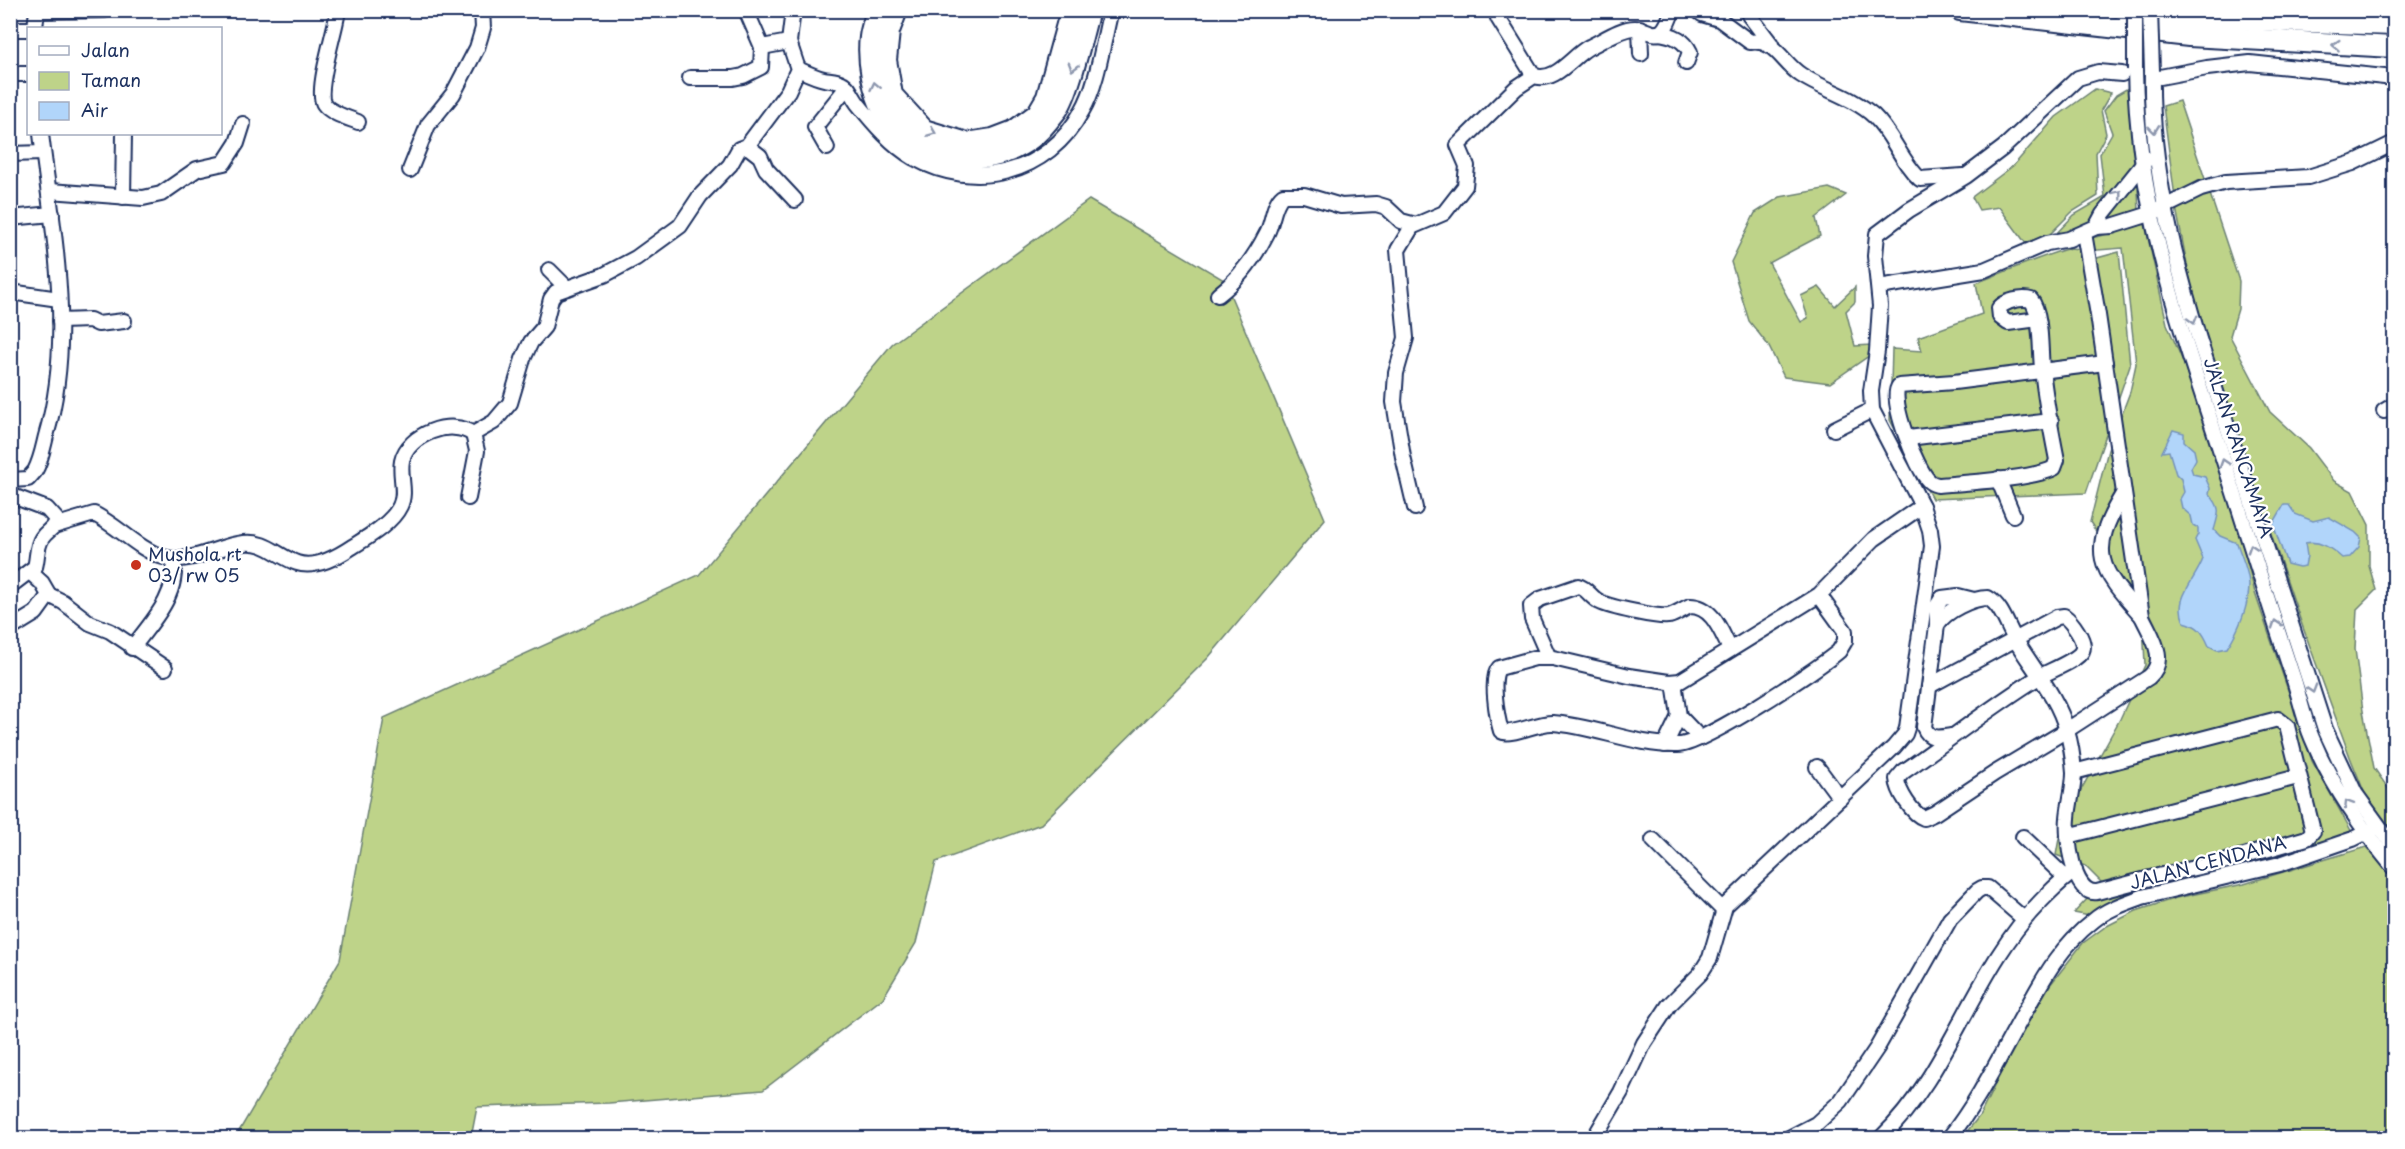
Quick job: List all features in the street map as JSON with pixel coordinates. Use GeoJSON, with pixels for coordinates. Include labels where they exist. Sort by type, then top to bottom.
{"type":"FeatureCollection","features":[{"type":"Feature","properties":{"kind":"highway"},"geometry":{"type":"LineString","coordinates":[[877,10],[870,38],[871,62],[875,92],[885,114],[915,142],[937,153],[979,159],[1002,154],[1022,145],[1038,132],[1058,108],[1089,10]]}},
{"type":"Feature","properties":{"kind":"highway"},"geometry":{"type":"LineString","coordinates":[[897,10],[889,31],[887,50],[892,95],[924,130],[967,143],[993,139],[1014,131],[1037,114],[1047,98],[1071,10]]}},
{"type":"Feature","properties":{"kind":"highway"},"geometry":{"type":"LineString","coordinates":[[1960,10],[2189,36],[2394,47]]}},
{"type":"Feature","properties":{"kind":"highway"},"geometry":{"type":"LineString","coordinates":[[2124,10],[2190,18],[2394,25]]}},
{"type":"Feature","properties":{"kind":"street"},"geometry":{"type":"LineString","coordinates":[[35,27],[37,11],[105,10]]}},
{"type":"Feature","properties":{"kind":"street"},"geometry":{"type":"LineString","coordinates":[[338,10],[322,83],[321,98],[331,110],[358,122]]}},
{"type":"Feature","properties":{"kind":"street"},"geometry":{"type":"LineString","coordinates":[[410,170],[428,125],[453,94],[477,48],[483,28],[482,10]]}},
{"type":"Feature","properties":{"kind":"street"},"geometry":{"type":"LineString","coordinates":[[473,434],[494,422],[510,403],[523,359],[531,342],[544,327],[551,299],[556,292],[604,275],[636,258],[680,226],[700,196],[730,165],[739,150],[747,146],[788,91],[798,69],[789,42],[793,10]]}},
{"type":"Feature","properties":{"kind":"street"},"geometry":{"type":"LineString","coordinates":[[798,69],[842,83],[889,139],[914,158],[956,173],[995,176],[1015,170],[1040,156],[1067,135],[1083,110],[1093,82],[1111,10]]}},
{"type":"Feature","properties":{"kind":"street"},"geometry":{"type":"LineString","coordinates":[[1657,33],[1664,29],[1673,10]]}},
{"type":"Feature","properties":{"kind":"street"},"geometry":{"type":"LineString","coordinates":[[1697,10],[1702,14],[1719,19],[1750,42],[1771,44]]}},
{"type":"Feature","properties":{"kind":"street","name":"JALAN RANCAMAYA"},"geometry":{"type":"LineString","coordinates":[[2135,10],[2128,72],[2150,214],[2191,365],[2312,739],[2335,785],[2372,829],[2394,847]]}},
{"type":"Feature","properties":{"kind":"street","name":"JALAN RANCAMAYA"},"geometry":{"type":"LineString","coordinates":[[2150,10],[2156,74],[2152,105],[2157,152],[2173,242],[2193,319],[2325,729],[2349,783],[2394,868]]}},
{"type":"Feature","properties":{"kind":"street"},"geometry":{"type":"LineString","coordinates":[[690,78],[743,76],[761,67],[762,47],[750,12]]}},
{"type":"Feature","properties":{"kind":"street"},"geometry":{"type":"LineString","coordinates":[[1748,13],[1750,42]]}},
{"type":"Feature","properties":{"kind":"street"},"geometry":{"type":"LineString","coordinates":[[1748,13],[1786,64],[1800,75],[1874,116],[1920,180],[1966,177]]}},
{"type":"Feature","properties":{"kind":"street"},"geometry":{"type":"LineString","coordinates":[[1498,18],[1534,76]]}},
{"type":"Feature","properties":{"kind":"street"},"geometry":{"type":"LineString","coordinates":[[1415,508],[1403,457],[1394,402],[1396,373],[1406,338],[1398,250],[1413,225],[1444,213],[1465,186],[1468,174],[1466,160],[1458,145],[1516,88],[1534,76],[1551,75],[1588,48],[1630,28],[1668,34],[1683,41],[1690,52],[1686,63]]}},
{"type":"Feature","properties":{"kind":"street"},"geometry":{"type":"LineString","coordinates":[[1640,28],[1641,54]]}},
{"type":"Feature","properties":{"kind":"street"},"geometry":{"type":"LineString","coordinates":[[10,29],[27,29]]}},
{"type":"Feature","properties":{"kind":"street"},"geometry":{"type":"LineString","coordinates":[[762,47],[789,42]]}},
{"type":"Feature","properties":{"kind":"street"},"geometry":{"type":"LineString","coordinates":[[2156,74],[2250,63],[2394,78]]}},
{"type":"Feature","properties":{"kind":"street"},"geometry":{"type":"LineString","coordinates":[[1594,1138],[1621,1092],[1644,1043],[1669,1005],[1700,974],[1710,958],[1723,910],[1905,734],[1909,719],[1931,553],[1930,530],[1922,506],[1872,410],[1871,391],[1878,344],[1878,287],[1875,256],[1877,234],[1909,210],[1966,177],[2003,148],[2078,78],[2098,72],[2128,72]]}},
{"type":"Feature","properties":{"kind":"street"},"geometry":{"type":"LineString","coordinates":[[10,74],[27,74]]}},
{"type":"Feature","properties":{"kind":"street"},"geometry":{"type":"LineString","coordinates":[[827,148],[814,128],[847,87]]}},
{"type":"Feature","properties":{"kind":"street"},"geometry":{"type":"LineString","coordinates":[[50,191],[143,198],[161,194],[197,169],[224,163],[237,143],[243,124]]}},
{"type":"Feature","properties":{"kind":"street"},"geometry":{"type":"LineString","coordinates":[[10,480],[28,479],[35,471],[58,388],[59,300],[50,191],[41,135]]}},
{"type":"Feature","properties":{"kind":"street"},"geometry":{"type":"LineString","coordinates":[[123,197],[124,135]]}},
{"type":"Feature","properties":{"kind":"street"},"geometry":{"type":"LineString","coordinates":[[1878,287],[1984,270],[2038,246],[2150,214],[2201,189],[2226,182],[2308,177],[2361,159],[2394,143]]}},
{"type":"Feature","properties":{"kind":"street"},"geometry":{"type":"LineString","coordinates":[[747,146],[757,153],[766,169],[795,200]]}},
{"type":"Feature","properties":{"kind":"street"},"geometry":{"type":"LineString","coordinates":[[2142,616],[2105,363],[2090,230],[2143,162],[2157,152]]}},
{"type":"Feature","properties":{"kind":"street"},"geometry":{"type":"LineString","coordinates":[[10,154],[43,153]]}},
{"type":"Feature","properties":{"kind":"street"},"geometry":{"type":"LineString","coordinates":[[1218,295],[1242,273],[1262,244],[1277,203],[1284,195],[1304,195],[1341,206],[1376,204],[1386,207],[1401,221],[1413,225]]}},
{"type":"Feature","properties":{"kind":"street"},"geometry":{"type":"LineString","coordinates":[[10,218],[52,214]]}},
{"type":"Feature","properties":{"kind":"street"},"geometry":{"type":"LineString","coordinates":[[2158,248],[2173,242]]}},
{"type":"Feature","properties":{"kind":"street"},"geometry":{"type":"LineString","coordinates":[[549,270],[556,280],[567,288]]}},
{"type":"Feature","properties":{"kind":"street"},"geometry":{"type":"LineString","coordinates":[[10,292],[59,300]]}},
{"type":"Feature","properties":{"kind":"street"},"geometry":{"type":"LineString","coordinates":[[2038,319],[2042,370],[2057,460],[2054,468],[2039,473],[1998,479],[1938,485],[1930,483],[1920,467],[1895,401],[1895,393],[1899,386],[1954,382],[2042,370],[2105,363]]}},
{"type":"Feature","properties":{"kind":"street"},"geometry":{"type":"LineString","coordinates":[[60,321],[90,320],[98,324],[124,321]]}},
{"type":"Feature","properties":{"kind":"street"},"geometry":{"type":"LineString","coordinates":[[1834,429],[1872,410]]}},
{"type":"Feature","properties":{"kind":"street"},"geometry":{"type":"LineString","coordinates":[[1908,438],[2051,421]]}},
{"type":"Feature","properties":{"kind":"street"},"geometry":{"type":"LineString","coordinates":[[10,586],[30,572],[37,563],[41,539],[54,526],[94,514],[150,551],[173,559],[195,557],[225,547],[252,542],[268,546],[299,563],[317,563],[332,558],[362,540],[396,513],[403,497],[404,458],[420,438],[431,431],[446,429],[468,431],[473,434],[477,451],[468,498]]}},
{"type":"Feature","properties":{"kind":"street"},"geometry":{"type":"LineString","coordinates":[[1998,479],[2013,515]]}},
{"type":"Feature","properties":{"kind":"street"},"geometry":{"type":"LineString","coordinates":[[1929,686],[2057,616],[2064,616],[2071,622],[2083,644],[2081,653],[2040,676],[1902,772],[1898,779],[1898,787],[1919,817],[1924,818],[1995,772],[2067,730],[2155,671],[2159,663],[2159,653],[2142,616],[2116,586],[2108,574],[2101,555],[2105,528],[2124,494]]}},
{"type":"Feature","properties":{"kind":"street"},"geometry":{"type":"LineString","coordinates":[[10,495],[46,509],[54,516],[54,526]]}},
{"type":"Feature","properties":{"kind":"street"},"geometry":{"type":"LineString","coordinates":[[1819,595],[1845,631],[1845,641],[1839,651],[1763,702],[1700,738],[1683,745],[1665,745],[1579,726],[1554,723],[1540,723],[1507,734],[1502,733],[1498,720],[1496,672],[1501,668],[1535,658],[1549,657],[1629,676],[1680,681],[1819,595],[1874,539],[1922,506]]}},
{"type":"Feature","properties":{"kind":"street"},"geometry":{"type":"LineString","coordinates":[[132,648],[155,618],[172,588],[175,574],[173,559]]}},
{"type":"Feature","properties":{"kind":"street"},"geometry":{"type":"LineString","coordinates":[[30,572],[42,583],[49,595],[63,602],[90,623],[110,631],[165,669]]}},
{"type":"Feature","properties":{"kind":"street"},"geometry":{"type":"LineString","coordinates":[[1549,657],[1532,619],[1531,606],[1540,599],[1578,586],[1583,587],[1602,604],[1641,612],[1664,616],[1690,606],[1704,609],[1715,620],[1730,649]]}},
{"type":"Feature","properties":{"kind":"street"},"geometry":{"type":"LineString","coordinates":[[10,629],[36,613],[49,595]]}},
{"type":"Feature","properties":{"kind":"street"},"geometry":{"type":"LineString","coordinates":[[1881,1138],[1896,1124],[1920,1093],[1996,959],[2024,919],[2070,874],[2068,819],[2074,772],[2067,730],[2040,676],[1994,602],[1988,598],[1974,600],[1943,617],[1937,625],[1924,716],[1925,730],[1932,737],[1951,736]]}},
{"type":"Feature","properties":{"kind":"street"},"geometry":{"type":"LineString","coordinates":[[1665,745],[1679,716],[1674,682]]}},
{"type":"Feature","properties":{"kind":"street"},"geometry":{"type":"LineString","coordinates":[[1679,716],[1700,738]]}},
{"type":"Feature","properties":{"kind":"street"},"geometry":{"type":"LineString","coordinates":[[2024,837],[2070,874],[2087,891],[2094,893],[2227,861],[2307,838],[2312,834],[2313,828],[2298,777],[2287,726],[2278,720],[2269,720],[2074,772]]}},
{"type":"Feature","properties":{"kind":"street"},"geometry":{"type":"LineString","coordinates":[[1817,767],[1840,798]]}},
{"type":"Feature","properties":{"kind":"street"},"geometry":{"type":"LineString","coordinates":[[2068,836],[2298,777]]}},
{"type":"Feature","properties":{"kind":"street","name":"JALAN CENDANA"},"geometry":{"type":"LineString","coordinates":[[1949,1138],[1976,1098],[2049,967],[2073,938],[2093,920],[2120,905],[2142,897],[2280,864],[2322,851],[2372,829]]}},
{"type":"Feature","properties":{"kind":"street"},"geometry":{"type":"LineString","coordinates":[[1653,840],[1723,910]]}},
{"type":"Feature","properties":{"kind":"street"},"geometry":{"type":"LineString","coordinates":[[1789,1138],[1816,1124],[1841,1101],[1877,1048],[1950,919],[1977,891],[1988,888],[2024,919]]}},
{"type":"Feature","properties":{"kind":"green space"},"geometry":{"type":"Polygon","coordinates":[[[2128,88],[2136,164],[2142,177],[2138,190],[2139,212],[2050,240],[2074,215],[2105,197],[2100,154],[2112,133],[2104,111],[2116,95],[2128,88]]]}},
{"type":"Feature","properties":{"kind":"green space"},"geometry":{"type":"Polygon","coordinates":[[[2095,89],[2111,93],[2101,110],[2106,134],[2096,153],[2098,196],[2072,212],[2048,236],[2027,245],[1999,207],[1979,210],[1972,197],[2014,165],[2056,117],[2095,89]]]}},
{"type":"Feature","properties":{"kind":"green space"},"geometry":{"type":"Polygon","coordinates":[[[2179,101],[2239,281],[2238,309],[2230,336],[2270,412],[2309,448],[2334,481],[2352,491],[2369,525],[2369,566],[2376,590],[2357,609],[2355,649],[2363,711],[2374,768],[2394,797],[2394,833],[2365,794],[2350,757],[2301,622],[2211,356],[2190,280],[2177,213],[2163,106],[2179,101]]]}},
{"type":"Feature","properties":{"kind":"green space"},"geometry":{"type":"Polygon","coordinates":[[[1829,188],[1846,195],[1816,218],[1820,236],[1769,263],[1801,322],[1808,318],[1801,296],[1819,287],[1835,306],[1855,287],[1855,302],[1846,311],[1855,346],[1871,345],[1870,355],[1830,383],[1784,377],[1768,345],[1749,321],[1731,262],[1755,213],[1780,197],[1829,188]]]}},
{"type":"Feature","properties":{"kind":"green space"},"geometry":{"type":"Polygon","coordinates":[[[1089,200],[1224,280],[1325,519],[1208,658],[1041,824],[936,862],[916,943],[883,998],[763,1090],[609,1103],[477,1107],[471,1138],[235,1138],[340,960],[384,718],[699,575],[892,344],[1089,200]]]}},
{"type":"Feature","properties":{"kind":"green space"},"geometry":{"type":"Polygon","coordinates":[[[2145,224],[2167,324],[2220,449],[2255,593],[2312,761],[2353,834],[2095,917],[2074,913],[2102,883],[2085,866],[2056,855],[2063,817],[2082,788],[2120,719],[2145,665],[2142,600],[2097,565],[2103,542],[2090,522],[2108,450],[2130,392],[2136,364],[2123,248],[2086,251],[2088,239],[2145,224]]]}},
{"type":"Feature","properties":{"kind":"green space"},"geometry":{"type":"Polygon","coordinates":[[[2070,248],[2080,249],[2086,261],[2119,252],[2130,365],[2086,493],[1932,499],[1890,420],[1892,349],[1922,351],[1918,337],[1982,314],[1976,283],[2070,248]]]}},
{"type":"Feature","properties":{"kind":"green space"},"geometry":{"type":"Polygon","coordinates":[[[2366,847],[2394,879],[2394,1138],[1962,1138],[1980,1115],[2013,1048],[2050,985],[2083,943],[2105,927],[2136,911],[2176,898],[2244,884],[2366,847]]]}},
{"type":"Feature","properties":{"kind":"water"},"geometry":{"type":"Polygon","coordinates":[[[2173,430],[2184,433],[2184,441],[2194,450],[2196,459],[2191,468],[2193,474],[2205,477],[2210,488],[2209,494],[2218,507],[2214,530],[2220,536],[2237,543],[2248,574],[2249,593],[2245,610],[2227,648],[2217,650],[2209,646],[2200,630],[2184,622],[2181,613],[2183,597],[2203,559],[2195,540],[2198,528],[2193,525],[2191,516],[2182,508],[2180,499],[2184,492],[2181,479],[2176,474],[2169,451],[2162,452],[2173,430]]]}},
{"type":"Feature","properties":{"kind":"water"},"geometry":{"type":"Polygon","coordinates":[[[2284,505],[2289,505],[2295,514],[2313,521],[2329,517],[2361,538],[2359,547],[2350,557],[2342,558],[2325,546],[2305,543],[2307,556],[2305,566],[2287,564],[2273,524],[2284,505]]]}},
{"type":"Feature","properties":{"kind":"place","name":"Mushola rt 03/ rw 05"},"geometry":{"type":"Point","coordinates":[136,565]}}]}
